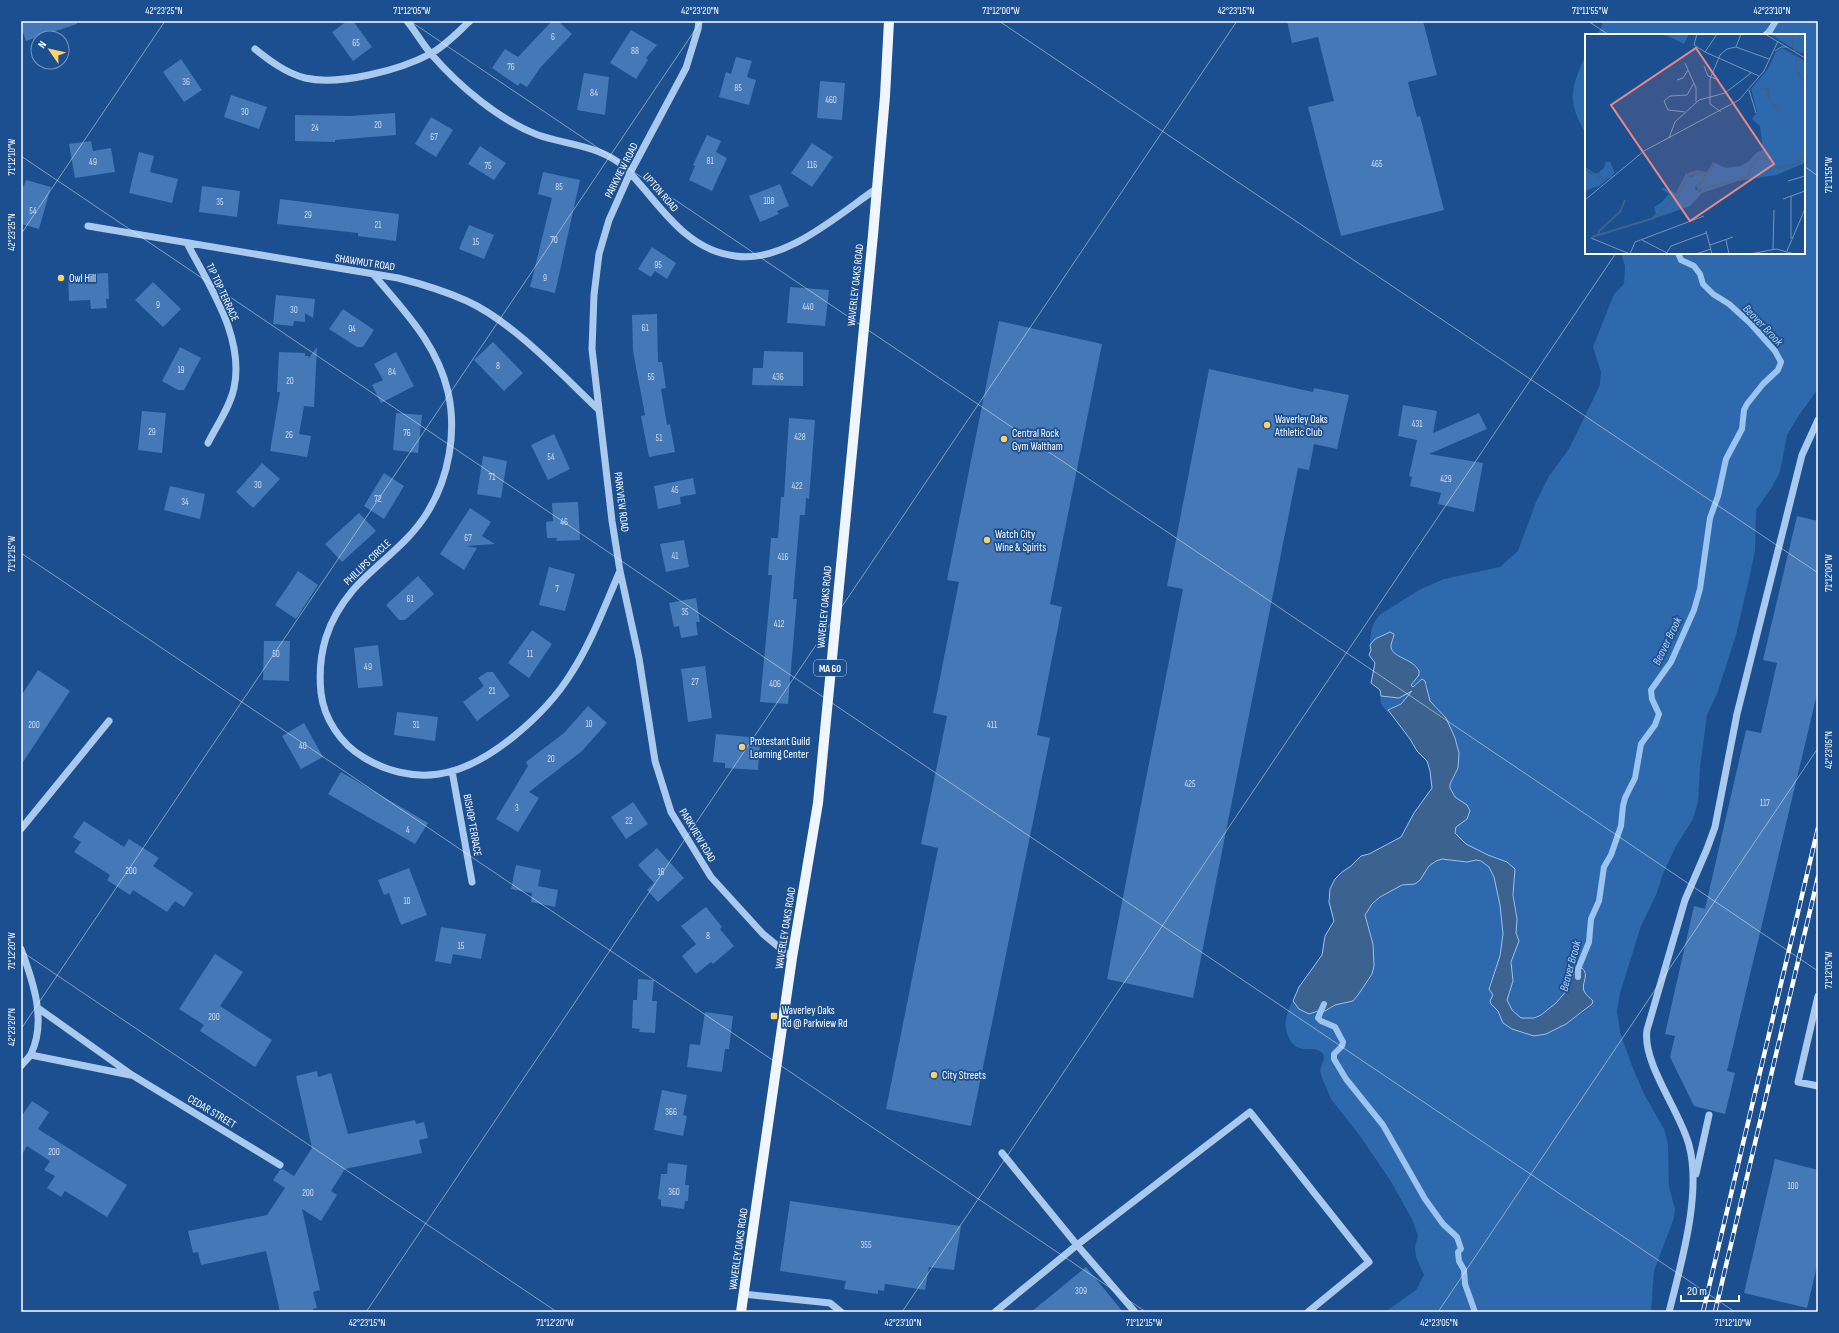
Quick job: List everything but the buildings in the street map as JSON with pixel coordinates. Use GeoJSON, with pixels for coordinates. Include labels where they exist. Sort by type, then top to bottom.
{"type":"FeatureCollection","features":[{"type":"Feature","properties":{"kind":"main road","name":"WAVERLEY OAKS ROAD"},"geometry":{"type":"LineString","coordinates":[[741,1312],[792,958],[818,803],[885,96],[889,21]]}},
{"type":"Feature","properties":{"kind":"street","name":"UPTON ROAD"},"geometry":{"type":"LineString","coordinates":[[408,21],[431,54],[460,84],[504,118],[532,132],[607,155],[619,162],[630,172],[668,218],[699,244],[715,252],[736,257],[757,256],[777,251],[799,242],[876,189]]}},
{"type":"Feature","properties":{"kind":"street"},"geometry":{"type":"LineString","coordinates":[[255,49],[273,63],[289,72],[306,78],[324,80],[370,75],[390,70],[431,54],[470,21]]}},
{"type":"Feature","properties":{"kind":"street","name":"PARKVIEW ROAD"},"geometry":{"type":"LineString","coordinates":[[699,21],[698,30],[686,68],[630,172],[608,220],[599,254],[594,295],[592,348],[612,521],[620,571],[639,658],[654,761],[671,812],[711,877],[763,934],[792,958]]}},
{"type":"Feature","properties":{"kind":"street","name":"SHAWMUT ROAD"},"geometry":{"type":"LineString","coordinates":[[88,226],[417,283],[469,302],[498,320],[529,344],[599,410]]}},
{"type":"Feature","properties":{"kind":"street","name":"TIP TOP TERRACE"},"geometry":{"type":"LineString","coordinates":[[187,243],[225,319],[235,358],[234,387],[230,400],[208,443]]}},
{"type":"Feature","properties":{"kind":"street","name":"PHILLIPS CIRCLE"},"geometry":{"type":"LineString","coordinates":[[374,275],[421,331],[442,371],[448,393],[451,417],[451,439],[448,461],[440,485],[427,513],[413,532],[398,548],[354,589],[341,606],[331,624],[320,660],[322,697],[327,714],[336,732],[348,746],[363,757],[392,771],[408,774],[438,774],[452,771],[471,763],[505,742],[533,720],[556,696],[582,656],[620,571]]}},
{"type":"Feature","properties":{"kind":"street"},"geometry":{"type":"LineString","coordinates":[[1694,1181],[1689,1144],[1649,1054],[1646,1039],[1647,1030],[1685,900],[1715,827],[1737,714],[1802,455],[1818,420]]}},
{"type":"Feature","properties":{"kind":"street"},"geometry":{"type":"LineString","coordinates":[[21,829],[109,721]]}},
{"type":"Feature","properties":{"kind":"street","name":"BISHOP TERRACE"},"geometry":{"type":"LineString","coordinates":[[452,771],[472,882]]}},
{"type":"Feature","properties":{"kind":"street"},"geometry":{"type":"LineString","coordinates":[[21,949],[29,971],[38,1008],[37,1034],[31,1055],[21,1066]]}},
{"type":"Feature","properties":{"kind":"street"},"geometry":{"type":"LineString","coordinates":[[1818,996],[1798,1082],[1818,1086]]}},
{"type":"Feature","properties":{"kind":"street","name":"CEDAR STREET"},"geometry":{"type":"LineString","coordinates":[[38,1008],[132,1075],[280,1165]]}},
{"type":"Feature","properties":{"kind":"street"},"geometry":{"type":"LineString","coordinates":[[31,1055],[132,1075]]}},
{"type":"Feature","properties":{"kind":"street"},"geometry":{"type":"LineString","coordinates":[[995,1312],[1078,1244],[1250,1112],[1369,1262],[1308,1312]]}},
{"type":"Feature","properties":{"kind":"street"},"geometry":{"type":"LineString","coordinates":[[1669,1312],[1684,1251],[1694,1181],[1709,1115]]}},
{"type":"Feature","properties":{"kind":"street"},"geometry":{"type":"LineString","coordinates":[[1002,1153],[1135,1312]]}},
{"type":"Feature","properties":{"kind":"street"},"geometry":{"type":"LineString","coordinates":[[743,1294],[830,1303],[841,1312]]}},
{"type":"Feature","properties":{"kind":"shaded area"},"geometry":{"type":"Polygon","coordinates":[[[1602,21],[1818,21],[1818,389],[1799,415],[1787,435],[1780,472],[1772,487],[1756,510],[1755,550],[1736,635],[1717,694],[1707,715],[1700,767],[1698,802],[1693,819],[1676,846],[1663,874],[1656,895],[1641,926],[1620,993],[1617,1011],[1620,1032],[1644,1094],[1664,1129],[1668,1144],[1669,1187],[1675,1209],[1674,1218],[1654,1271],[1651,1312],[1385,1312],[1416,1290],[1424,1275],[1416,1257],[1415,1246],[1418,1236],[1412,1219],[1390,1180],[1360,1136],[1331,1099],[1320,1070],[1324,1058],[1323,1054],[1315,1049],[1302,1049],[1294,1045],[1290,1040],[1286,1029],[1286,1020],[1288,1010],[1293,1000],[1295,1005],[1309,1014],[1330,1009],[1335,1005],[1353,1001],[1358,995],[1374,966],[1373,944],[1370,930],[1365,919],[1371,906],[1377,900],[1393,890],[1401,886],[1415,883],[1429,866],[1442,859],[1461,861],[1476,860],[1487,864],[1494,877],[1500,905],[1503,934],[1500,956],[1489,986],[1493,995],[1493,1007],[1498,1012],[1505,1025],[1524,1033],[1555,1030],[1574,1019],[1591,1005],[1593,1001],[1585,994],[1585,971],[1582,968],[1578,969],[1569,987],[1561,997],[1545,1012],[1527,1019],[1519,1017],[1512,1011],[1507,1000],[1511,989],[1512,956],[1519,941],[1516,933],[1517,919],[1513,887],[1515,874],[1507,862],[1488,855],[1466,844],[1457,836],[1455,829],[1463,822],[1467,805],[1455,797],[1450,788],[1450,784],[1456,774],[1459,753],[1455,738],[1446,718],[1430,701],[1427,684],[1420,680],[1412,687],[1411,683],[1419,671],[1410,662],[1392,650],[1391,645],[1394,638],[1387,633],[1375,639],[1370,645],[1371,632],[1374,624],[1381,614],[1419,590],[1444,579],[1500,567],[1518,551],[1536,502],[1549,476],[1569,449],[1600,385],[1601,372],[1593,347],[1614,294],[1624,284],[1625,266],[1621,254],[1805,254],[1805,34],[1598,34],[1602,26],[1602,21]]]}},
{"type":"Feature","properties":{"kind":"shaded area"},"geometry":{"type":"Polygon","coordinates":[[[1585,56],[1585,132],[1575,112],[1573,103],[1574,86],[1585,56]]]}},
{"type":"Feature","properties":{"kind":"shaded area"},"geometry":{"type":"Polygon","coordinates":[[[1390,632],[1394,634],[1391,644],[1392,650],[1398,656],[1412,663],[1419,671],[1419,675],[1411,685],[1413,687],[1422,679],[1425,681],[1430,701],[1446,718],[1455,738],[1459,753],[1458,768],[1450,784],[1450,788],[1455,797],[1467,805],[1470,811],[1467,819],[1456,827],[1455,833],[1466,844],[1488,855],[1507,862],[1515,869],[1513,895],[1517,919],[1516,933],[1519,941],[1511,962],[1513,981],[1507,1000],[1512,1010],[1521,1018],[1534,1018],[1541,1015],[1556,1003],[1568,989],[1574,972],[1582,968],[1585,973],[1583,988],[1586,994],[1593,1001],[1592,1004],[1566,1024],[1546,1034],[1534,1036],[1512,1029],[1503,1023],[1498,1011],[1491,1004],[1490,1001],[1493,995],[1489,989],[1500,956],[1503,934],[1500,905],[1494,877],[1489,867],[1481,861],[1476,860],[1467,862],[1442,859],[1436,861],[1429,866],[1420,880],[1415,884],[1402,885],[1380,897],[1372,904],[1365,915],[1373,944],[1374,966],[1372,974],[1353,1001],[1335,1005],[1325,1011],[1321,1010],[1309,1014],[1299,1009],[1293,1001],[1299,987],[1322,955],[1325,936],[1334,921],[1329,902],[1330,889],[1335,879],[1361,856],[1369,854],[1401,837],[1414,813],[1432,788],[1427,761],[1417,751],[1410,739],[1388,710],[1401,704],[1412,691],[1399,698],[1381,696],[1380,690],[1371,683],[1375,663],[1369,655],[1371,650],[1370,645],[1375,639],[1390,632]]]}},
{"type":"Feature","properties":{"kind":"shaded area"},"geometry":{"type":"Polygon","coordinates":[[[1410,690],[1412,692],[1406,699],[1388,710],[1388,713],[1381,704],[1380,694],[1383,697],[1399,698],[1410,690]]]}},
{"type":"Feature","properties":{"kind":"waterway","name":"Beaver Brook"},"geometry":{"type":"LineString","coordinates":[[1766,34],[1770,31],[1776,21]]}},
{"type":"Feature","properties":{"kind":"waterway","name":"Beaver Brook"},"geometry":{"type":"LineString","coordinates":[[1578,977],[1578,969],[1589,942],[1591,919],[1599,901],[1604,867],[1611,855],[1621,826],[1623,806],[1625,798],[1635,778],[1641,744],[1655,725],[1659,714],[1652,699],[1651,690],[1671,662],[1694,610],[1700,589],[1710,518],[1718,496],[1726,459],[1742,429],[1744,410],[1747,404],[1763,384],[1778,370],[1781,362],[1775,351],[1750,323],[1729,304],[1713,294],[1703,284],[1700,274],[1694,266],[1681,260],[1678,254]]}},
{"type":"Feature","properties":{"kind":"waterway","name":"Beaver Brook"},"geometry":{"type":"LineString","coordinates":[[1324,1004],[1318,1018],[1321,1021],[1335,1027],[1343,1042],[1342,1046],[1334,1054],[1334,1059],[1346,1079],[1383,1125],[1425,1199],[1443,1224],[1457,1237],[1461,1249],[1458,1252],[1459,1261],[1464,1270],[1465,1284],[1475,1312]]}},
{"type":"Feature","properties":{"kind":"railway"},"geometry":{"type":"LineString","coordinates":[[1703,1312],[1818,828]]}},
{"type":"Feature","properties":{"kind":"railway"},"geometry":{"type":"LineString","coordinates":[[1715,1312],[1818,877]]}},
{"type":"Feature","properties":{"kind":"place","name":"Owl Hill"},"geometry":{"type":"Point","coordinates":[61,278]}},
{"type":"Feature","properties":{"kind":"place","name":"Waverley Oaks Athletic Club"},"geometry":{"type":"Point","coordinates":[1267,425]}},
{"type":"Feature","properties":{"kind":"place","name":"Central Rock Gym Waltham"},"geometry":{"type":"Point","coordinates":[1004,439]}},
{"type":"Feature","properties":{"kind":"place","name":"Watch City Wine & Spirits"},"geometry":{"type":"Point","coordinates":[987,540]}},
{"type":"Feature","properties":{"kind":"place","name":"Protestant Guild Learning Center"},"geometry":{"type":"Point","coordinates":[742,747]}},
{"type":"Feature","properties":{"kind":"place","name":"Waverley Oaks Rd @ Parkview Rd"},"geometry":{"type":"Point","coordinates":[774,1016]}},
{"type":"Feature","properties":{"kind":"place","name":"City Streets"},"geometry":{"type":"Point","coordinates":[934,1075]}}]}
